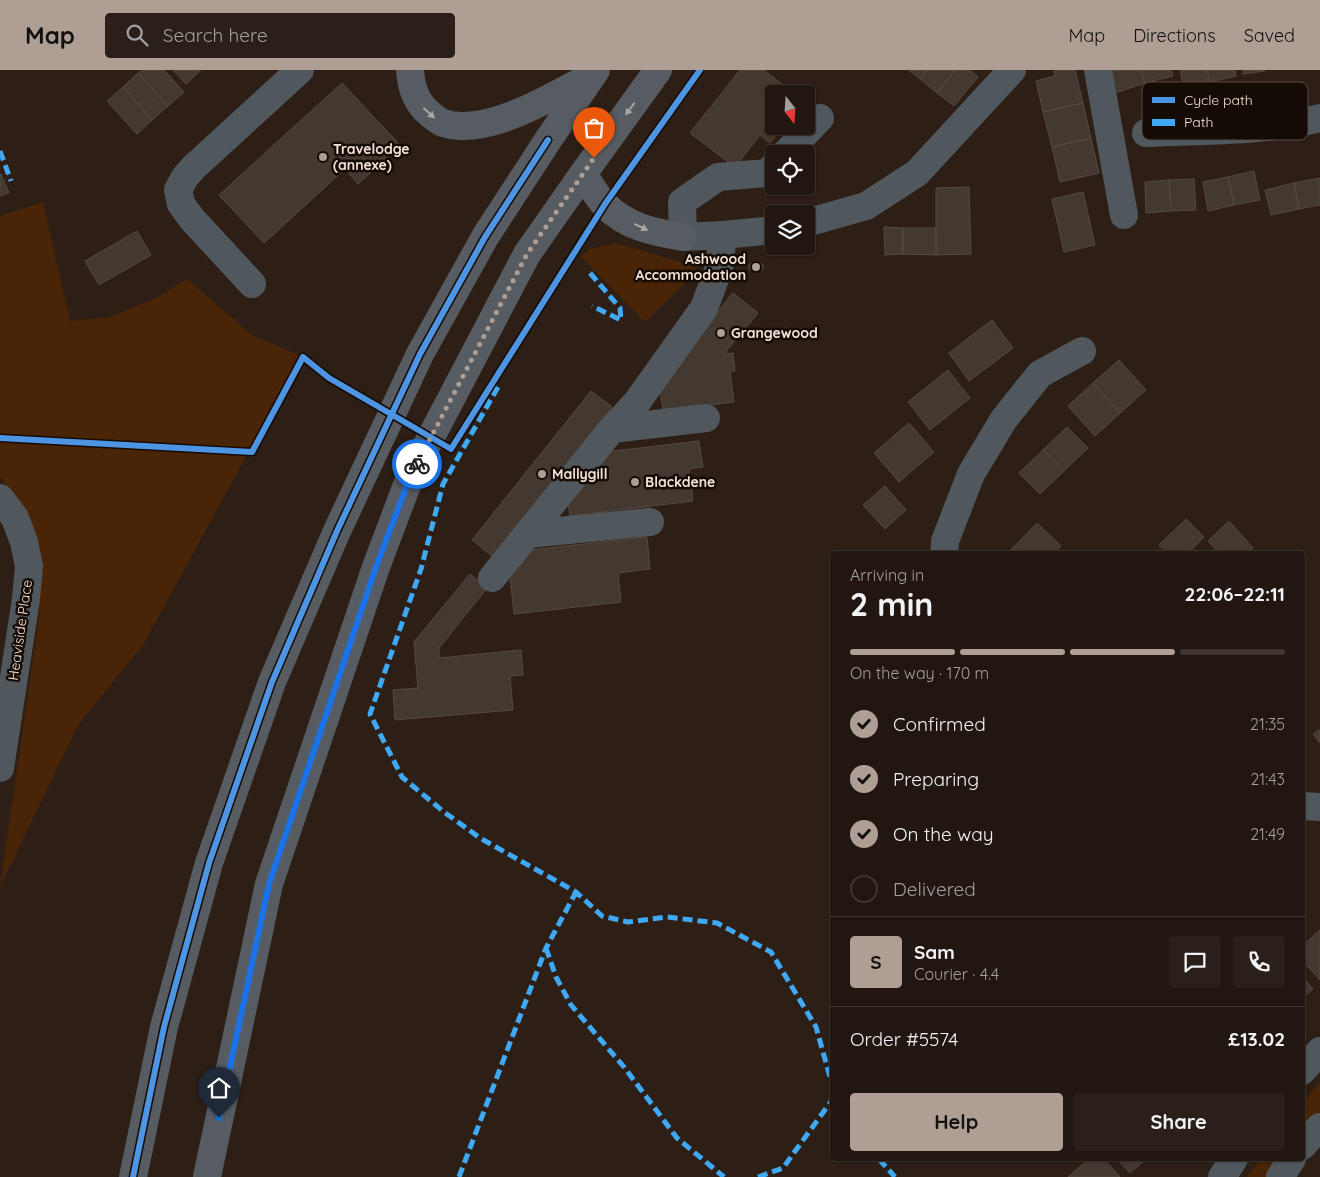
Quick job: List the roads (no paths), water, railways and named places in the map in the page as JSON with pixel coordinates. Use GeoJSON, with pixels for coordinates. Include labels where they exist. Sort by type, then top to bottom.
{"type":"FeatureCollection","features":[{"type":"Feature","properties":{"kind":"highway"},"geometry":{"type":"LineString","coordinates":[[410,70],[410,79],[416,98],[427,111],[441,122],[456,126],[470,126],[505,117],[531,107],[594,72]]}},
{"type":"Feature","properties":{"kind":"highway"},"geometry":{"type":"LineString","coordinates":[[207,1177],[269,884],[376,567],[410,477],[527,254],[658,70]]}},
{"type":"Feature","properties":{"kind":"highway"},"geometry":{"type":"LineString","coordinates":[[133,1177],[164,1027],[209,863],[272,682],[337,530],[420,354],[484,237],[594,72]]}},
{"type":"Feature","properties":{"kind":"highway"},"geometry":{"type":"LineString","coordinates":[[583,174],[604,204],[623,219],[649,231],[683,237]]}},
{"type":"Feature","properties":{"kind":"street"},"geometry":{"type":"LineString","coordinates":[[252,284],[192,220],[181,204],[178,190],[194,166],[300,70]]}},
{"type":"Feature","properties":{"kind":"street"},"geometry":{"type":"LineString","coordinates":[[815,220],[866,206],[917,173],[1012,70]]}},
{"type":"Feature","properties":{"kind":"street"},"geometry":{"type":"LineString","coordinates":[[1098,70],[1124,215]]}},
{"type":"Feature","properties":{"kind":"street"},"geometry":{"type":"LineString","coordinates":[[794,145],[820,118]]}},
{"type":"Feature","properties":{"kind":"street"},"geometry":{"type":"LineString","coordinates":[[765,173],[718,177],[682,202],[683,237],[723,236],[765,231]]}},
{"type":"Feature","properties":{"kind":"street"},"geometry":{"type":"LineString","coordinates":[[492,578],[612,429],[637,402],[704,308],[718,268],[723,236]]}},
{"type":"Feature","properties":{"kind":"street"},"geometry":{"type":"LineString","coordinates":[[944,551],[946,541],[971,474],[1004,419],[1040,374],[1082,351]]}},
{"type":"Feature","properties":{"kind":"street"},"geometry":{"type":"LineString","coordinates":[[612,429],[706,418]]}},
{"type":"Feature","properties":{"kind":"street","name":"Heaviside Place"},"geometry":{"type":"LineString","coordinates":[[0,498],[15,518],[24,542],[28,566],[26,599],[0,768]]}},
{"type":"Feature","properties":{"kind":"street"},"geometry":{"type":"LineString","coordinates":[[528,534],[650,522]]}},
{"type":"Feature","properties":{"kind":"street"},"geometry":{"type":"LineString","coordinates":[[1305,806],[1320,807]]}},
{"type":"Feature","properties":{"kind":"street"},"geometry":{"type":"LineString","coordinates":[[1305,1068],[1320,1052]]}},
{"type":"Feature","properties":{"kind":"street"},"geometry":{"type":"LineString","coordinates":[[1305,1143],[1320,1127]]}},
{"type":"Feature","properties":{"kind":"street"},"geometry":{"type":"LineString","coordinates":[[1222,1177],[1233,1161]]}},
{"type":"Feature","properties":{"kind":"street"},"geometry":{"type":"LineString","coordinates":[[1280,1177],[1291,1161]]}},
{"type":"Feature","properties":{"kind":"place","name":"Travelodge (annexe)"},"geometry":{"type":"Point","coordinates":[323,157]}},
{"type":"Feature","properties":{"kind":"place","name":"Ashwood Accommodation"},"geometry":{"type":"Point","coordinates":[756,267]}},
{"type":"Feature","properties":{"kind":"place","name":"Grangewood"},"geometry":{"type":"Point","coordinates":[721,333]}},
{"type":"Feature","properties":{"kind":"place","name":"Mallygill"},"geometry":{"type":"Point","coordinates":[542,474]}},
{"type":"Feature","properties":{"kind":"place","name":"Blackdene"},"geometry":{"type":"Point","coordinates":[635,482]}}]}
